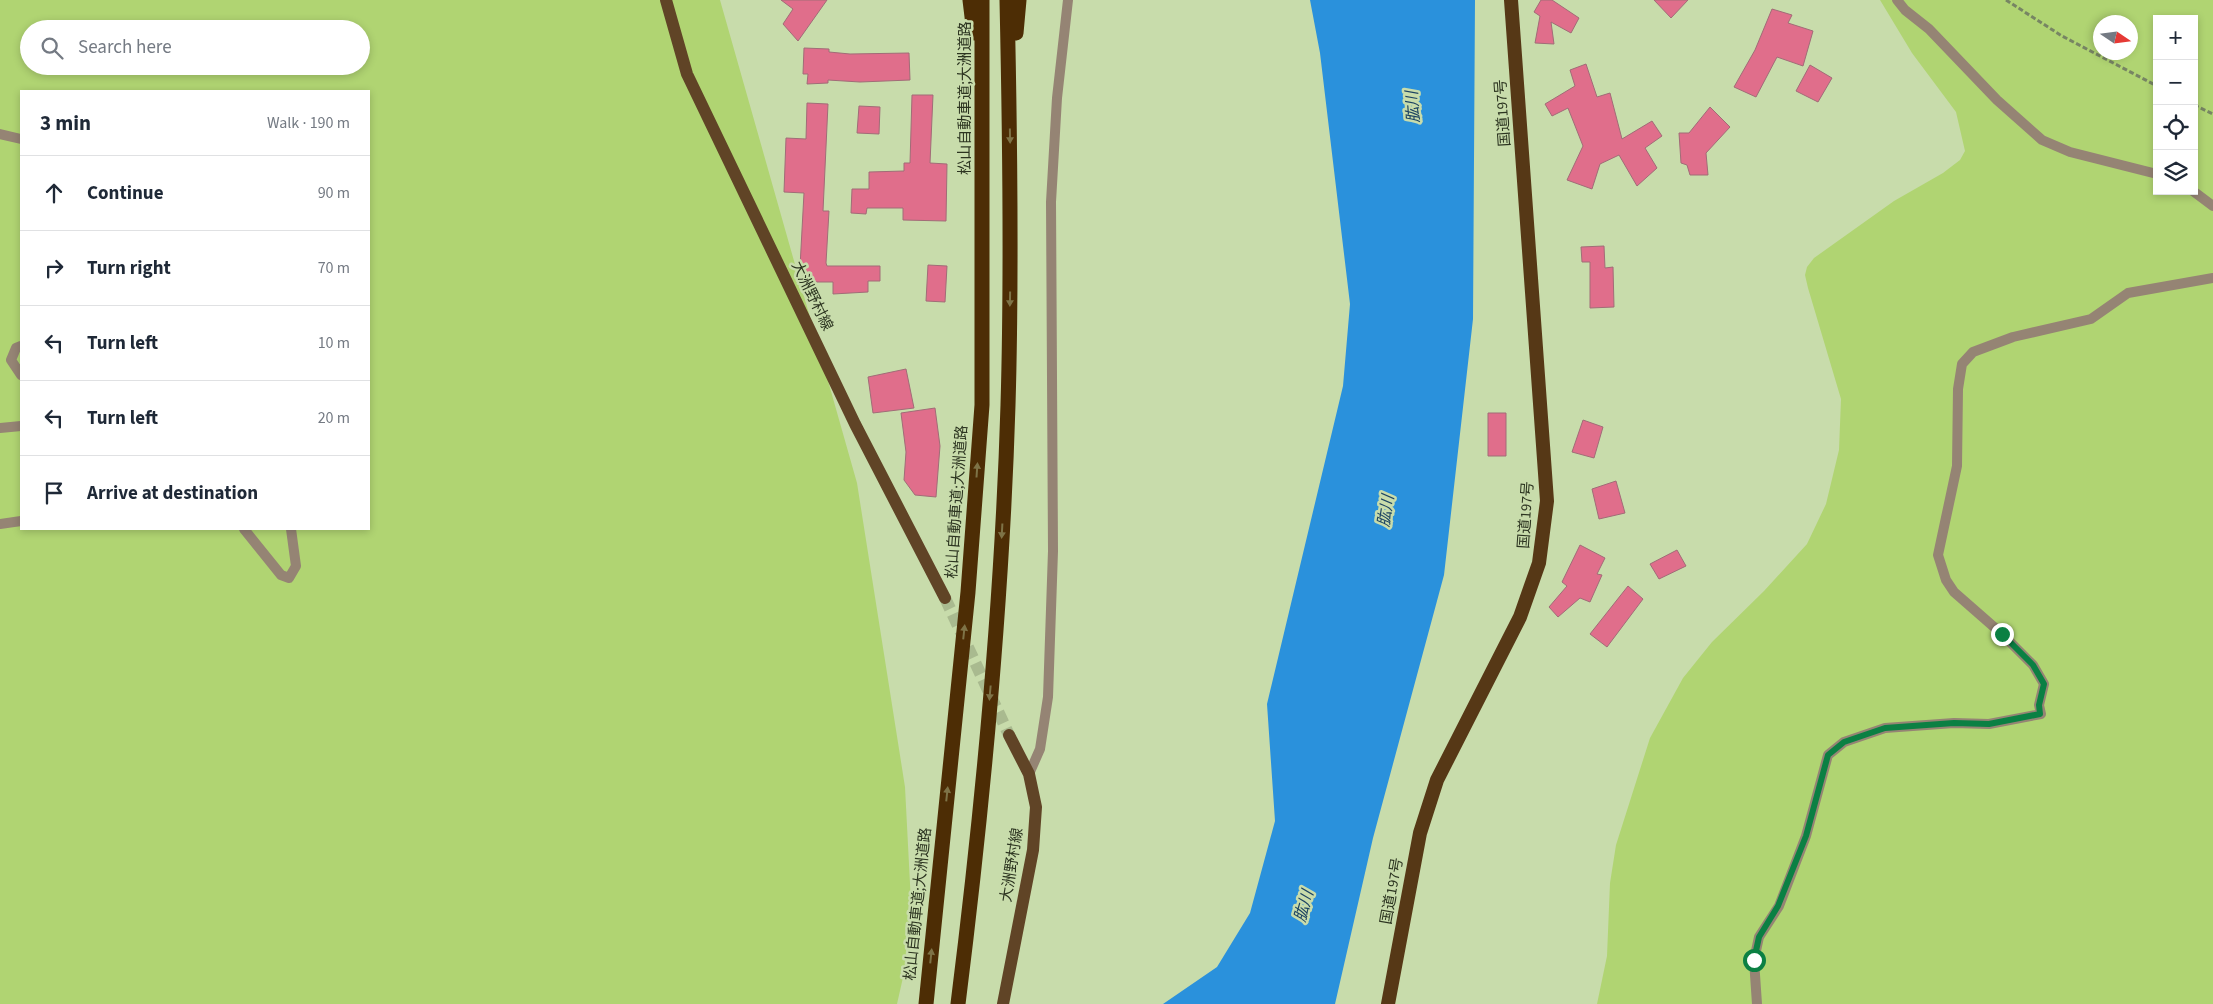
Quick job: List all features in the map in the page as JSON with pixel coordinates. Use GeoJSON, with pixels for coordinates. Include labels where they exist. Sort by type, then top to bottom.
{"type":"FeatureCollection","features":[{"type":"Feature","properties":{"kind":"highway"},"geometry":{"type":"LineString","coordinates":[[970,0],[983,111]]}},
{"type":"Feature","properties":{"kind":"highway","name":"松山自動車道;大洲道路"},"geometry":{"type":"LineString","coordinates":[[926,1004],[968,592],[982,405],[982,0]]}},
{"type":"Feature","properties":{"kind":"highway"},"geometry":{"type":"LineString","coordinates":[[958,1004],[981,793],[999,598],[1008,405],[1011,215],[1007,0]]}},
{"type":"Feature","properties":{"kind":"highway"},"geometry":{"type":"LineString","coordinates":[[1009,99],[1020,0]]}},
{"type":"Feature","properties":{"kind":"highway","name":"国道197号"},"geometry":{"type":"LineString","coordinates":[[1388,1004],[1420,833],[1437,780],[1520,617],[1539,563],[1547,502],[1511,0]]}},
{"type":"Feature","properties":{"kind":"main road","name":"大洲野村線"},"geometry":{"type":"LineString","coordinates":[[666,0],[688,74],[855,424],[945,598]]}},
{"type":"Feature","properties":{"kind":"main road","name":"大洲野村線"},"geometry":{"type":"LineString","coordinates":[[1004,1004],[1033,850],[1036,808],[1029,774],[1009,736]]}},
{"type":"Feature","properties":{"kind":"street"},"geometry":{"type":"LineString","coordinates":[[1029,774],[1040,749],[1048,697],[1053,551],[1051,202],[1057,98],[1068,0]]}},
{"type":"Feature","properties":{"kind":"street"},"geometry":{"type":"LineString","coordinates":[[1897,0],[1905,10],[1929,29],[1997,100],[2042,140],[2070,152],[2153,173]]}},
{"type":"Feature","properties":{"kind":"street"},"geometry":{"type":"LineString","coordinates":[[0,134],[20,139]]}},
{"type":"Feature","properties":{"kind":"street"},"geometry":{"type":"LineString","coordinates":[[2198,195],[2213,206]]}},
{"type":"Feature","properties":{"kind":"street"},"geometry":{"type":"LineString","coordinates":[[1756,1004],[1754,960],[1759,937],[1778,906],[1806,836],[1828,755],[1844,742],[1885,728],[1954,723],[1989,724],[2040,714],[2039,705],[2044,684],[2033,665],[2002,634],[1954,592],[1946,580],[1938,555],[1957,466],[1958,389],[1962,364],[1973,352],[2013,337],[2091,319],[2128,294],[2213,278]]}},
{"type":"Feature","properties":{"kind":"street"},"geometry":{"type":"LineString","coordinates":[[20,346],[16,348],[11,360],[20,374]]}},
{"type":"Feature","properties":{"kind":"street"},"geometry":{"type":"LineString","coordinates":[[0,428],[20,426]]}},
{"type":"Feature","properties":{"kind":"street"},"geometry":{"type":"LineString","coordinates":[[0,524],[20,521]]}},
{"type":"Feature","properties":{"kind":"street"},"geometry":{"type":"LineString","coordinates":[[245,530],[281,575],[289,578],[296,566],[291,530]]}},
{"type":"Feature","properties":{"kind":"path"},"geometry":{"type":"LineString","coordinates":[[2006,0],[2062,36],[2153,84]]}},
{"type":"Feature","properties":{"kind":"path"},"geometry":{"type":"LineString","coordinates":[[2198,107],[2213,114]]}},
{"type":"Feature","properties":{"kind":"green space"},"geometry":{"type":"Polygon","coordinates":[[[0,0],[720,0],[857,483],[905,787],[911,903],[904,973],[897,1004],[0,1004],[0,0]]]}},
{"type":"Feature","properties":{"kind":"green space"},"geometry":{"type":"Polygon","coordinates":[[[1880,0],[2213,0],[2213,1004],[1597,1004],[1607,956],[1610,883],[1616,845],[1650,738],[1683,678],[1712,642],[1764,591],[1807,544],[1826,504],[1839,450],[1841,399],[1808,288],[1805,275],[1807,267],[1814,258],[1894,201],[1943,173],[1960,160],[1965,151],[1956,112],[1912,53],[1880,0]]]}},
{"type":"Feature","properties":{"kind":"water","name":"肱川"},"geometry":{"type":"Polygon","coordinates":[[[1310,0],[1475,0],[1473,319],[1444,575],[1373,838],[1335,1004],[1163,1004],[1217,967],[1250,913],[1275,821],[1267,704],[1343,386],[1350,304],[1320,53],[1310,0]]]}},
{"type":"Feature","properties":{"kind":"building"},"geometry":{"type":"Polygon","coordinates":[[[781,0],[827,0],[798,41],[783,24],[793,9],[781,0]]]}},
{"type":"Feature","properties":{"kind":"building"},"geometry":{"type":"Polygon","coordinates":[[[1541,0],[1552,0],[1579,18],[1571,33],[1551,22],[1554,44],[1535,43],[1540,16],[1534,12],[1541,0]]]}},
{"type":"Feature","properties":{"kind":"building"},"geometry":{"type":"Polygon","coordinates":[[[1654,0],[1688,0],[1671,18],[1654,0]]]}},
{"type":"Feature","properties":{"kind":"building"},"geometry":{"type":"Polygon","coordinates":[[[1772,9],[1792,15],[1788,23],[1813,31],[1803,66],[1777,57],[1756,97],[1734,87],[1755,50],[1772,9]]]}},
{"type":"Feature","properties":{"kind":"building"},"geometry":{"type":"Polygon","coordinates":[[[804,48],[829,49],[829,52],[850,54],[909,53],[910,80],[860,82],[828,80],[828,83],[807,84],[808,74],[803,74],[804,48]]]}},
{"type":"Feature","properties":{"kind":"building"},"geometry":{"type":"Polygon","coordinates":[[[1586,64],[1597,97],[1610,93],[1622,139],[1652,121],[1662,136],[1645,148],[1657,168],[1637,186],[1619,155],[1600,164],[1592,189],[1567,180],[1583,146],[1568,108],[1552,116],[1545,104],[1575,86],[1570,70],[1586,64]]]}},
{"type":"Feature","properties":{"kind":"building"},"geometry":{"type":"Polygon","coordinates":[[[1810,65],[1832,78],[1818,102],[1796,91],[1810,65]]]}},
{"type":"Feature","properties":{"kind":"building"},"geometry":{"type":"Polygon","coordinates":[[[912,95],[933,95],[930,163],[947,164],[946,221],[903,220],[903,208],[867,208],[866,214],[851,213],[852,189],[869,189],[869,172],[904,171],[904,163],[910,163],[912,95]]]}},
{"type":"Feature","properties":{"kind":"building"},"geometry":{"type":"Polygon","coordinates":[[[807,103],[828,104],[823,211],[829,211],[826,263],[827,266],[880,266],[880,281],[868,281],[868,292],[833,294],[833,282],[805,282],[800,267],[804,193],[784,192],[786,138],[806,139],[807,103]]]}},
{"type":"Feature","properties":{"kind":"building"},"geometry":{"type":"Polygon","coordinates":[[[859,106],[880,107],[879,134],[857,133],[859,106]]]}},
{"type":"Feature","properties":{"kind":"building"},"geometry":{"type":"Polygon","coordinates":[[[1710,107],[1730,127],[1706,153],[1708,175],[1690,175],[1687,165],[1681,163],[1679,133],[1689,133],[1710,107]]]}},
{"type":"Feature","properties":{"kind":"building"},"geometry":{"type":"Polygon","coordinates":[[[1604,246],[1605,268],[1613,267],[1614,307],[1590,308],[1590,262],[1582,262],[1581,247],[1604,246]]]}},
{"type":"Feature","properties":{"kind":"building"},"geometry":{"type":"Polygon","coordinates":[[[928,265],[947,266],[945,302],[926,301],[928,265]]]}},
{"type":"Feature","properties":{"kind":"building"},"geometry":{"type":"Polygon","coordinates":[[[906,369],[914,408],[873,413],[868,377],[906,369]]]}},
{"type":"Feature","properties":{"kind":"building"},"geometry":{"type":"Polygon","coordinates":[[[935,408],[940,446],[936,497],[915,495],[904,480],[906,452],[901,413],[935,408]]]}},
{"type":"Feature","properties":{"kind":"building"},"geometry":{"type":"Polygon","coordinates":[[[1488,413],[1506,413],[1506,456],[1488,456],[1488,413]]]}},
{"type":"Feature","properties":{"kind":"building"},"geometry":{"type":"Polygon","coordinates":[[[1583,420],[1603,427],[1594,458],[1572,452],[1583,420]]]}},
{"type":"Feature","properties":{"kind":"building"},"geometry":{"type":"Polygon","coordinates":[[[1616,481],[1625,513],[1599,519],[1592,489],[1616,481]]]}},
{"type":"Feature","properties":{"kind":"building"},"geometry":{"type":"Polygon","coordinates":[[[1580,545],[1605,558],[1597,574],[1602,575],[1590,602],[1580,598],[1558,617],[1549,607],[1567,586],[1562,582],[1580,545]]]}},
{"type":"Feature","properties":{"kind":"building"},"geometry":{"type":"Polygon","coordinates":[[[1677,550],[1686,566],[1659,579],[1650,564],[1677,550]]]}},
{"type":"Feature","properties":{"kind":"building"},"geometry":{"type":"Polygon","coordinates":[[[1628,586],[1643,599],[1607,647],[1590,634],[1628,586]]]}},
{"type":"Feature","properties":{"kind":"tunnel"},"geometry":{"type":"LineString","coordinates":[[945,598],[1009,735]]}},
{"type":"Feature","properties":{"kind":"route"},"geometry":{"type":"LineString","coordinates":[[1754,960],[1759,937],[1778,906],[1806,836],[1828,755],[1844,742],[1885,728],[1954,723],[1989,724],[2040,714],[2039,705],[2044,684],[2033,665],[2002,634]]}}]}
